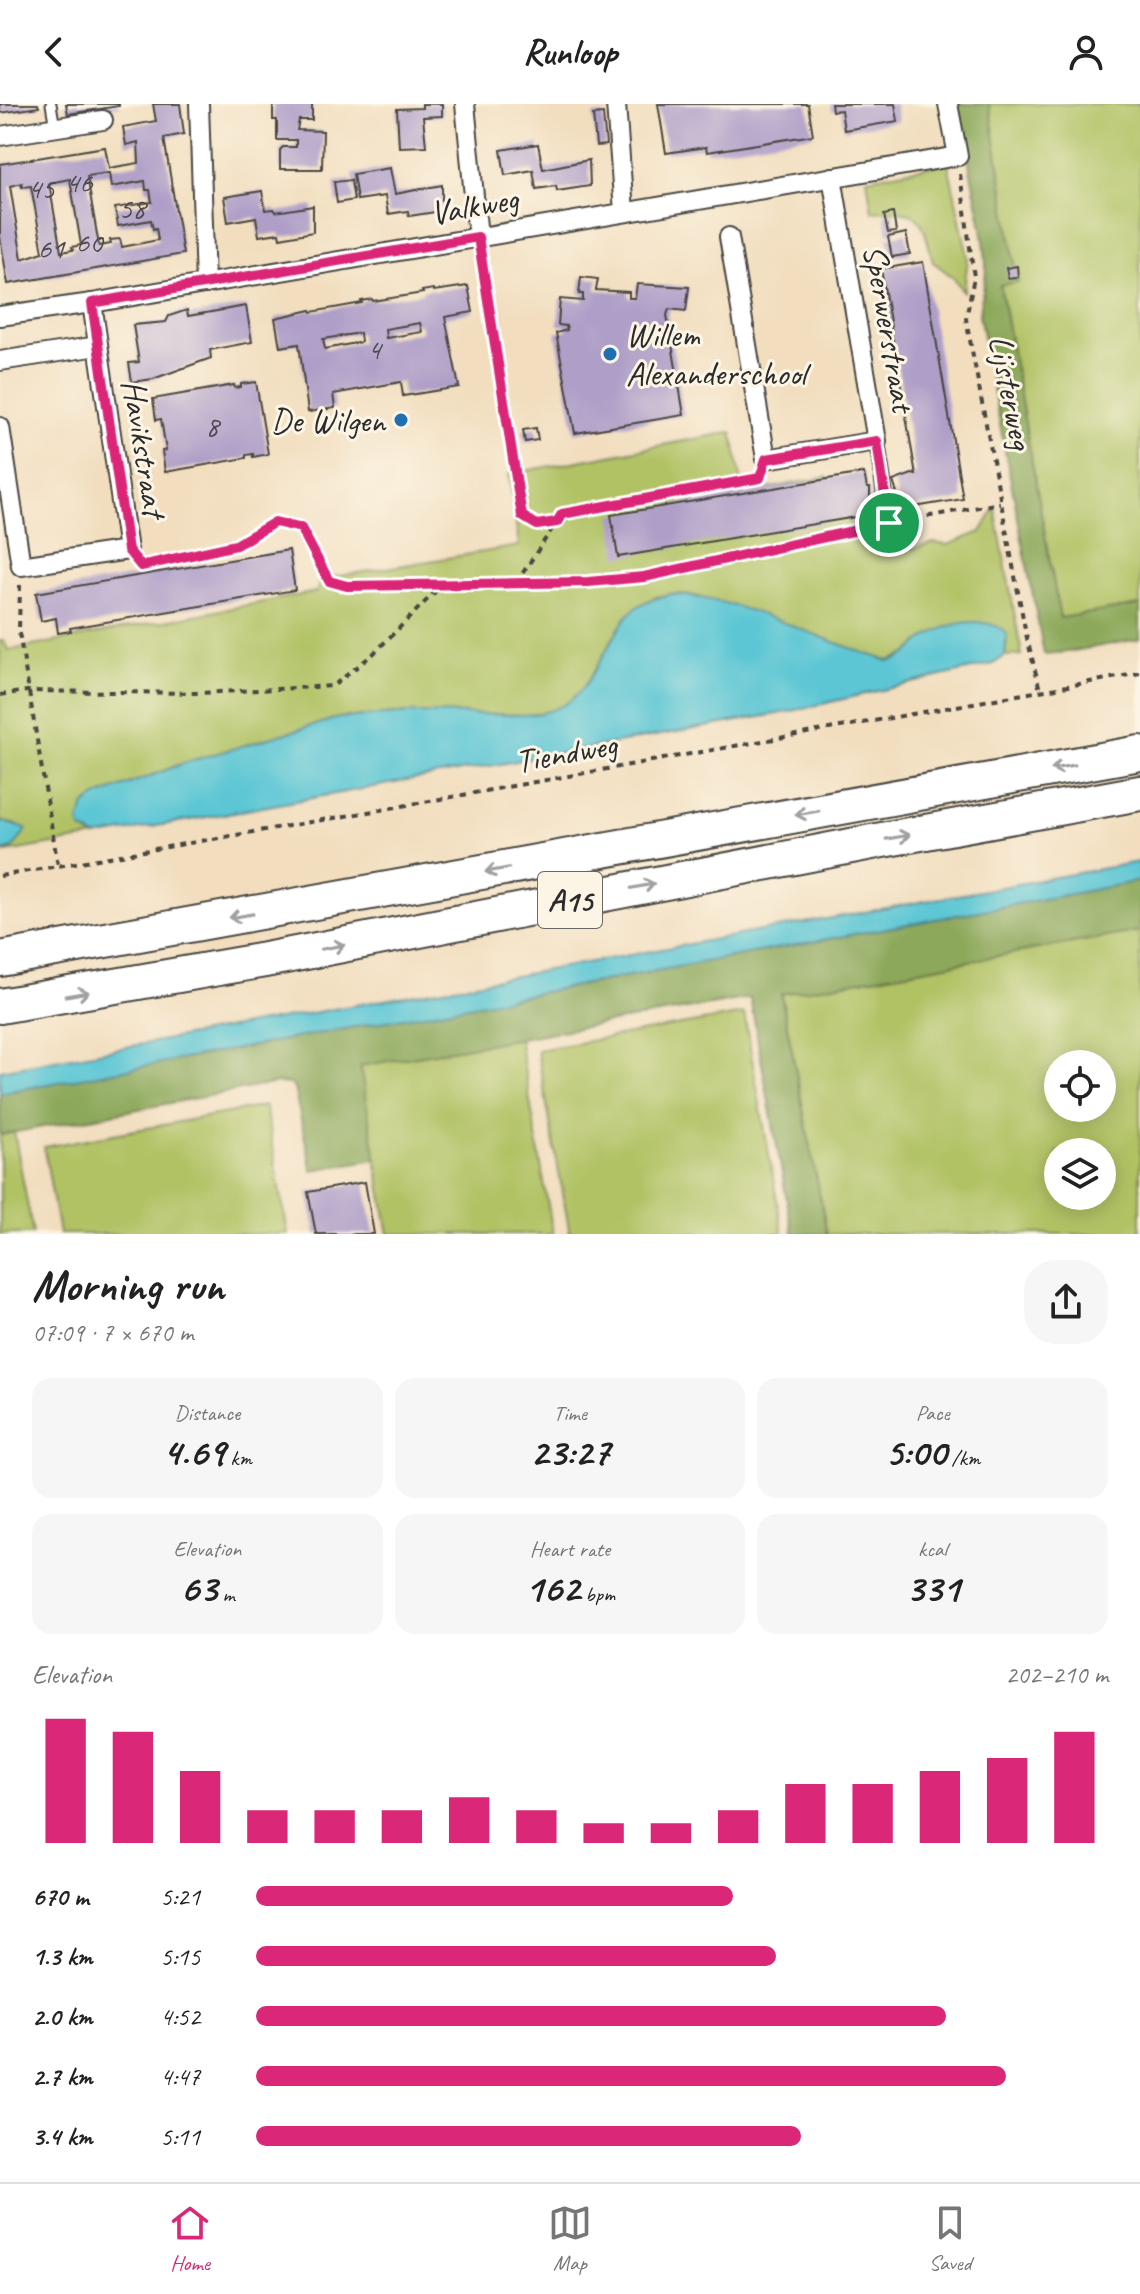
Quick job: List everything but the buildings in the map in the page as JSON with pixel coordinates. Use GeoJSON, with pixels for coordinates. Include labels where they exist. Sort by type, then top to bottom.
{"type":"FeatureCollection","features":[{"type":"Feature","properties":{"kind":"highway","name":"A15"},"geometry":{"type":"LineString","coordinates":[[0,959],[1140,753]]}},
{"type":"Feature","properties":{"kind":"highway","name":"A15"},"geometry":{"type":"LineString","coordinates":[[0,1006],[265,960],[1140,793]]}},
{"type":"Feature","properties":{"kind":"street"},"geometry":{"type":"LineString","coordinates":[[199,104],[205,284]]}},
{"type":"Feature","properties":{"kind":"street"},"geometry":{"type":"LineString","coordinates":[[465,104],[478,237]]}},
{"type":"Feature","properties":{"kind":"street"},"geometry":{"type":"LineString","coordinates":[[616,104],[624,212]]}},
{"type":"Feature","properties":{"kind":"street"},"geometry":{"type":"LineString","coordinates":[[948,104],[958,156]]}},
{"type":"Feature","properties":{"kind":"street"},"geometry":{"type":"LineString","coordinates":[[0,136],[103,120]]}},
{"type":"Feature","properties":{"kind":"street","name":"Valkweg"},"geometry":{"type":"LineString","coordinates":[[0,316],[958,156]]}},
{"type":"Feature","properties":{"kind":"street","name":"Sperwerstraat"},"geometry":{"type":"LineString","coordinates":[[766,459],[877,441],[832,177]]}},
{"type":"Feature","properties":{"kind":"street"},"geometry":{"type":"LineString","coordinates":[[729,237],[766,459]]}},
{"type":"Feature","properties":{"kind":"street","name":"Havikstraat"},"geometry":{"type":"LineString","coordinates":[[21,566],[128,550],[92,303]]}},
{"type":"Feature","properties":{"kind":"street","name":"Havikstraat"},"geometry":{"type":"LineString","coordinates":[[0,361],[98,346]]}},
{"type":"Feature","properties":{"kind":"street"},"geometry":{"type":"LineString","coordinates":[[0,427],[21,566]]}},
{"type":"Feature","properties":{"kind":"street"},"geometry":{"type":"LineString","coordinates":[[877,441],[889,523]]}},
{"type":"Feature","properties":{"kind":"lane"},"geometry":{"type":"LineString","coordinates":[[51,104],[55,128]]}},
{"type":"Feature","properties":{"kind":"path","name":"Lijsterweg"},"geometry":{"type":"LineString","coordinates":[[958,156],[974,277],[966,319],[1000,503],[1040,690]]}},
{"type":"Feature","properties":{"kind":"path"},"geometry":{"type":"LineString","coordinates":[[478,237],[522,516],[537,525],[557,522]]}},
{"type":"Feature","properties":{"kind":"path"},"geometry":{"type":"LineString","coordinates":[[516,583],[562,514],[760,478],[766,459]]}},
{"type":"Feature","properties":{"kind":"path"},"geometry":{"type":"LineString","coordinates":[[128,550],[141,566],[236,545],[275,522],[301,528],[329,581],[347,586],[644,577],[889,523],[1000,503]]}},
{"type":"Feature","properties":{"kind":"path"},"geometry":{"type":"LineString","coordinates":[[21,566],[19,632],[58,866]]}},
{"type":"Feature","properties":{"kind":"path"},"geometry":{"type":"LineString","coordinates":[[0,695],[27,691],[200,693],[333,686],[373,654],[442,585]]}},
{"type":"Feature","properties":{"kind":"path","name":"Tiendweg"},"geometry":{"type":"LineString","coordinates":[[0,876],[1140,673]]}},
{"type":"Feature","properties":{"kind":"green space"},"geometry":{"type":"Polygon","coordinates":[[[951,104],[989,104],[1018,282],[1000,285],[1060,618],[1140,605],[1140,639],[1044,654],[979,315],[986,271],[981,224],[968,157],[957,150],[951,104]]]}},
{"type":"Feature","properties":{"kind":"green space"},"geometry":{"type":"Polygon","coordinates":[[[989,104],[1140,104],[1140,605],[1060,619],[1000,284],[1018,282],[989,104]]]}},
{"type":"Feature","properties":{"kind":"green space"},"geometry":{"type":"Polygon","coordinates":[[[948,163],[968,257],[964,292],[953,277],[933,262],[926,235],[917,218],[901,211],[872,211],[867,178],[948,163]]]}},
{"type":"Feature","properties":{"kind":"green space"},"geometry":{"type":"Polygon","coordinates":[[[732,432],[742,483],[750,482],[752,492],[827,477],[856,533],[862,533],[878,547],[896,550],[934,543],[948,545],[981,532],[995,508],[1022,655],[1005,656],[1007,642],[921,641],[907,654],[889,661],[710,600],[672,594],[653,598],[625,619],[587,683],[571,702],[559,709],[525,715],[412,713],[338,718],[187,762],[100,795],[89,834],[96,837],[0,853],[13,848],[17,825],[0,821],[0,641],[4,641],[8,650],[22,648],[316,592],[322,579],[519,546],[509,474],[732,432]]]}},
{"type":"Feature","properties":{"kind":"green space"},"geometry":{"type":"Polygon","coordinates":[[[1140,881],[1140,931],[781,994],[827,1234],[793,1234],[750,998],[360,1066],[376,1159],[312,1170],[294,1088],[289,1084],[277,1083],[0,1135],[0,1093],[1140,881]]]}},
{"type":"Feature","properties":{"kind":"green space"},"geometry":{"type":"Polygon","coordinates":[[[1140,931],[1140,1234],[827,1234],[781,994],[1140,931]]]}},
{"type":"Feature","properties":{"kind":"green space"},"geometry":{"type":"Polygon","coordinates":[[[744,1014],[783,1234],[570,1234],[537,1050],[744,1014]]]}},
{"type":"Feature","properties":{"kind":"green space"},"geometry":{"type":"Polygon","coordinates":[[[519,1038],[553,1234],[389,1234],[359,1066],[519,1038]]]}},
{"type":"Feature","properties":{"kind":"green space"},"geometry":{"type":"Polygon","coordinates":[[[265,1106],[288,1234],[59,1234],[44,1147],[265,1106]]]}},
{"type":"Feature","properties":{"kind":"green space"},"geometry":{"type":"Polygon","coordinates":[[[14,1132],[33,1234],[0,1234],[0,1135],[14,1132]]]}},
{"type":"Feature","properties":{"kind":"water"},"geometry":{"type":"Polygon","coordinates":[[[671,594],[725,603],[889,661],[902,657],[926,637],[947,627],[970,622],[986,623],[1007,633],[1005,656],[993,664],[788,712],[96,837],[81,829],[79,822],[85,805],[100,795],[187,762],[338,718],[412,713],[525,715],[559,707],[571,700],[589,680],[628,614],[645,603],[671,594]]]}},
{"type":"Feature","properties":{"kind":"water"},"geometry":{"type":"Polygon","coordinates":[[[0,821],[27,829],[13,848],[0,852],[0,821]]]}},
{"type":"Feature","properties":{"kind":"water"},"geometry":{"type":"Polygon","coordinates":[[[1138,862],[1140,881],[0,1093],[0,1070],[1138,862]]]}},
{"type":"Feature","properties":{"kind":"place","name":"Willem Alexanderschool"},"geometry":{"type":"Point","coordinates":[610,354]}},
{"type":"Feature","properties":{"kind":"place","name":"De Wilgen"},"geometry":{"type":"Point","coordinates":[401,420]}},
{"type":"Feature","properties":{"kind":"route"},"geometry":{"type":"LineString","coordinates":[[478,237],[522,516],[537,525],[557,522],[562,514],[760,478],[766,459],[877,441],[889,523],[644,577],[588,582],[347,586],[329,581],[301,528],[275,522],[236,545],[141,566],[128,550],[92,303],[478,237]]}}]}
